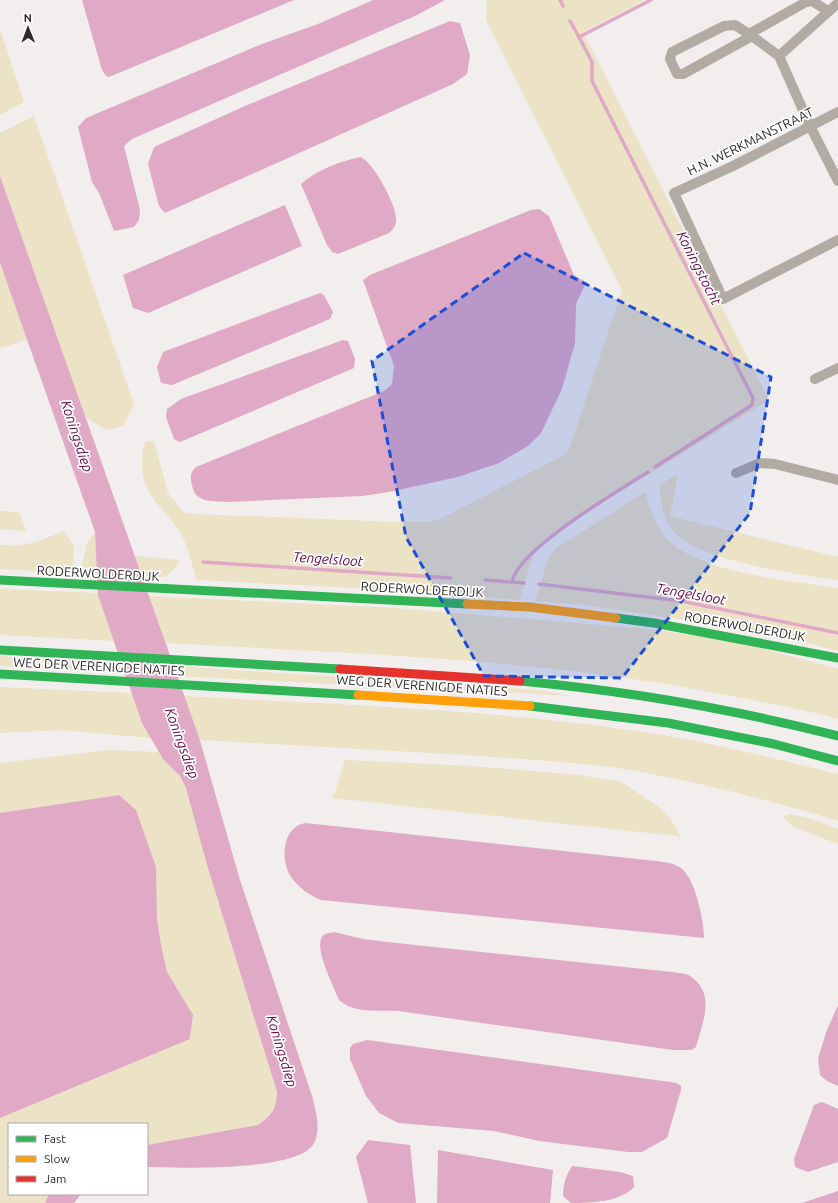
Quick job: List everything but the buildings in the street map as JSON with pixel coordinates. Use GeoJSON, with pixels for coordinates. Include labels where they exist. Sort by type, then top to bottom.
{"type":"FeatureCollection","features":[{"type":"Feature","properties":{"kind":"main road","name":"RODERWOLDERDIJK"},"geometry":{"type":"LineString","coordinates":[[0,580],[151,589],[530,607],[654,623],[838,658]]}},
{"type":"Feature","properties":{"kind":"main road","name":"WEG DER VERENIGDE NATIES"},"geometry":{"type":"LineString","coordinates":[[0,650],[555,683],[702,704],[764,717],[838,736]]}},
{"type":"Feature","properties":{"kind":"main road","name":"WEG DER VERENIGDE NATIES"},"geometry":{"type":"LineString","coordinates":[[0,674],[467,700],[592,713],[714,732],[774,744],[838,761]]}},
{"type":"Feature","properties":{"kind":"street"},"geometry":{"type":"LineString","coordinates":[[828,11],[812,1],[806,2],[750,35],[683,74],[677,74],[670,58],[672,52],[724,26],[735,25],[750,35],[779,56],[810,126],[838,181]]}},
{"type":"Feature","properties":{"kind":"street"},"geometry":{"type":"LineString","coordinates":[[779,56],[838,3]]}},
{"type":"Feature","properties":{"kind":"street","name":"H.N. WERKMANSTRAAT"},"geometry":{"type":"LineString","coordinates":[[838,112],[733,166],[674,193],[723,299],[838,240]]}},
{"type":"Feature","properties":{"kind":"street"},"geometry":{"type":"LineString","coordinates":[[815,379],[838,368]]}},
{"type":"Feature","properties":{"kind":"street"},"geometry":{"type":"LineString","coordinates":[[736,473],[760,463],[775,464],[838,480]]}},
{"type":"Feature","properties":{"kind":"highlighted area"},"geometry":{"type":"Polygon","coordinates":[[[524,253],[771,377],[750,513],[622,678],[484,676],[406,537],[372,361],[524,253]]]}},
{"type":"Feature","properties":{"kind":"shaded area"},"geometry":{"type":"Polygon","coordinates":[[[487,0],[645,0],[583,32],[769,400],[547,537],[533,555],[520,600],[374,589],[197,580],[189,552],[182,536],[150,494],[146,485],[143,474],[142,459],[146,441],[154,441],[168,493],[183,512],[194,514],[397,522],[428,522],[440,519],[564,455],[569,450],[622,290],[486,20],[487,0]]]}},
{"type":"Feature","properties":{"kind":"shaded area"},"geometry":{"type":"Polygon","coordinates":[[[0,29],[24,102],[0,115],[0,29]]]}},
{"type":"Feature","properties":{"kind":"shaded area"},"geometry":{"type":"Polygon","coordinates":[[[34,116],[134,404],[123,426],[106,430],[85,417],[0,176],[0,133],[34,116]]]}},
{"type":"Feature","properties":{"kind":"shaded area"},"geometry":{"type":"Polygon","coordinates":[[[0,263],[27,340],[0,348],[0,263]]]}},
{"type":"Feature","properties":{"kind":"shaded area"},"geometry":{"type":"Polygon","coordinates":[[[678,474],[670,516],[838,557],[838,580],[752,565],[728,559],[688,543],[675,533],[665,516],[659,485],[678,474]]]}},
{"type":"Feature","properties":{"kind":"shaded area"},"geometry":{"type":"Polygon","coordinates":[[[645,492],[653,517],[659,528],[667,539],[682,551],[723,568],[748,574],[838,588],[838,651],[756,631],[585,605],[535,601],[548,559],[555,549],[645,492]]]}},
{"type":"Feature","properties":{"kind":"shaded area"},"geometry":{"type":"Polygon","coordinates":[[[0,511],[19,512],[26,531],[0,529],[0,511]]]}},
{"type":"Feature","properties":{"kind":"shaded area"},"geometry":{"type":"Polygon","coordinates":[[[64,531],[74,546],[72,573],[0,569],[0,545],[26,544],[64,531]]]}},
{"type":"Feature","properties":{"kind":"shaded area"},"geometry":{"type":"Polygon","coordinates":[[[95,532],[98,574],[80,573],[87,544],[95,532]]]}},
{"type":"Feature","properties":{"kind":"shaded area"},"geometry":{"type":"Polygon","coordinates":[[[135,556],[179,560],[175,568],[166,577],[142,576],[135,556]]]}},
{"type":"Feature","properties":{"kind":"shaded area"},"geometry":{"type":"Polygon","coordinates":[[[0,589],[98,593],[115,641],[0,635],[0,589]]]}},
{"type":"Feature","properties":{"kind":"shaded area"},"geometry":{"type":"Polygon","coordinates":[[[149,596],[396,608],[648,629],[710,637],[757,647],[838,669],[838,719],[679,686],[606,675],[460,660],[166,643],[149,596]]]}},
{"type":"Feature","properties":{"kind":"shaded area"},"geometry":{"type":"Polygon","coordinates":[[[0,656],[122,663],[126,673],[0,666],[0,656]]]}},
{"type":"Feature","properties":{"kind":"shaded area"},"geometry":{"type":"Polygon","coordinates":[[[174,666],[539,690],[572,696],[177,676],[174,666]]]}},
{"type":"Feature","properties":{"kind":"shaded area"},"geometry":{"type":"Polygon","coordinates":[[[0,687],[132,693],[142,723],[151,738],[60,730],[0,733],[0,687]]]}},
{"type":"Feature","properties":{"kind":"shaded area"},"geometry":{"type":"Polygon","coordinates":[[[185,696],[357,705],[530,718],[644,732],[717,745],[838,774],[838,821],[784,805],[701,784],[617,768],[465,755],[200,740],[185,696]]]}},
{"type":"Feature","properties":{"kind":"shaded area"},"geometry":{"type":"Polygon","coordinates":[[[107,750],[159,752],[163,759],[180,776],[186,788],[207,865],[277,1092],[276,1103],[272,1112],[258,1125],[148,1145],[148,1123],[8,1123],[8,1195],[49,1195],[45,1203],[0,1203],[0,1118],[190,1039],[193,1016],[167,972],[157,919],[156,867],[119,795],[0,813],[0,763],[107,750]]]}},
{"type":"Feature","properties":{"kind":"shaded area"},"geometry":{"type":"Polygon","coordinates":[[[345,760],[473,766],[579,775],[621,782],[658,806],[671,819],[681,838],[676,836],[333,798],[345,760]]]}},
{"type":"Feature","properties":{"kind":"shaded area"},"geometry":{"type":"Polygon","coordinates":[[[788,814],[806,817],[838,829],[838,844],[792,826],[783,817],[788,814]]]}},
{"type":"Feature","properties":{"kind":"water"},"geometry":{"type":"Polygon","coordinates":[[[82,0],[294,0],[109,77],[106,76],[102,70],[82,0]]]}},
{"type":"Feature","properties":{"kind":"water"},"geometry":{"type":"Polygon","coordinates":[[[373,0],[445,0],[415,16],[132,139],[124,146],[140,210],[139,220],[134,227],[114,231],[99,193],[92,182],[78,127],[86,118],[262,44],[318,24],[373,0]]]}},
{"type":"Feature","properties":{"kind":"water"},"geometry":{"type":"Polygon","coordinates":[[[450,21],[460,23],[470,55],[467,74],[453,84],[165,213],[159,206],[148,164],[154,147],[245,106],[450,21]]]}},
{"type":"Feature","properties":{"kind":"water"},"geometry":{"type":"Polygon","coordinates":[[[361,157],[372,167],[383,184],[392,202],[396,217],[396,224],[389,233],[338,254],[332,252],[327,245],[301,184],[314,174],[329,167],[361,157]]]}},
{"type":"Feature","properties":{"kind":"water","name":"Koningsdiep"},"geometry":{"type":"Polygon","coordinates":[[[0,176],[199,737],[240,880],[313,1099],[318,1129],[315,1141],[312,1146],[301,1154],[283,1160],[235,1166],[184,1168],[148,1167],[148,1145],[258,1125],[272,1112],[276,1103],[277,1092],[207,865],[186,788],[180,776],[163,759],[142,723],[98,595],[95,532],[0,263],[0,176]]]}},
{"type":"Feature","properties":{"kind":"water"},"geometry":{"type":"Polygon","coordinates":[[[285,205],[302,246],[148,313],[133,308],[123,275],[285,205]]]}},
{"type":"Feature","properties":{"kind":"water"},"geometry":{"type":"Polygon","coordinates":[[[539,209],[549,216],[574,275],[584,281],[585,285],[576,304],[575,343],[562,389],[541,433],[528,446],[499,463],[458,477],[389,492],[362,496],[228,502],[205,500],[197,495],[191,482],[192,473],[196,467],[384,391],[392,384],[394,366],[363,280],[370,275],[531,210],[539,209]]]}},
{"type":"Feature","properties":{"kind":"water"},"geometry":{"type":"Polygon","coordinates":[[[320,293],[324,295],[333,312],[330,319],[172,385],[161,383],[157,367],[163,352],[320,293]]]}},
{"type":"Feature","properties":{"kind":"water"},"geometry":{"type":"Polygon","coordinates":[[[343,340],[348,341],[355,359],[354,368],[180,442],[174,439],[166,417],[167,409],[181,399],[343,340]]]}},
{"type":"Feature","properties":{"kind":"water"},"geometry":{"type":"Polygon","coordinates":[[[119,795],[136,810],[156,867],[157,919],[161,945],[167,972],[193,1015],[190,1039],[0,1118],[0,813],[119,795]]]}},
{"type":"Feature","properties":{"kind":"water"},"geometry":{"type":"Polygon","coordinates":[[[306,823],[669,863],[681,868],[686,873],[690,881],[698,900],[704,938],[321,900],[297,885],[291,877],[285,862],[285,845],[288,837],[292,830],[306,823]]]}},
{"type":"Feature","properties":{"kind":"water"},"geometry":{"type":"Polygon","coordinates":[[[334,932],[363,939],[387,942],[684,974],[690,976],[698,983],[703,991],[705,1000],[704,1019],[696,1047],[691,1050],[673,1050],[398,1011],[374,1011],[359,1009],[339,1000],[323,961],[320,945],[321,939],[324,935],[334,932]]]}},
{"type":"Feature","properties":{"kind":"water"},"geometry":{"type":"Polygon","coordinates":[[[838,1005],[838,1086],[827,1081],[820,1075],[818,1058],[827,1030],[838,1005]]]}},
{"type":"Feature","properties":{"kind":"water"},"geometry":{"type":"Polygon","coordinates":[[[367,1040],[677,1083],[681,1086],[681,1090],[667,1138],[642,1152],[628,1152],[539,1141],[494,1131],[398,1123],[379,1113],[366,1096],[350,1059],[350,1048],[353,1044],[367,1040]]]}},
{"type":"Feature","properties":{"kind":"water"},"geometry":{"type":"Polygon","coordinates":[[[822,1102],[838,1109],[838,1162],[808,1172],[795,1167],[794,1159],[814,1105],[822,1102]]]}},
{"type":"Feature","properties":{"kind":"water"},"geometry":{"type":"Polygon","coordinates":[[[368,1140],[410,1145],[416,1203],[368,1203],[356,1157],[368,1140]]]}},
{"type":"Feature","properties":{"kind":"water"},"geometry":{"type":"Polygon","coordinates":[[[438,1150],[553,1170],[550,1203],[437,1203],[438,1150]]]}},
{"type":"Feature","properties":{"kind":"water"},"geometry":{"type":"Polygon","coordinates":[[[572,1166],[620,1172],[633,1176],[634,1187],[621,1196],[613,1199],[587,1203],[571,1203],[563,1196],[565,1180],[572,1166]]]}},
{"type":"Feature","properties":{"kind":"water"},"geometry":{"type":"Polygon","coordinates":[[[838,1191],[838,1203],[802,1203],[838,1191]]]}},
{"type":"Feature","properties":{"kind":"water"},"geometry":{"type":"Polygon","coordinates":[[[49,1195],[80,1195],[74,1203],[45,1203],[49,1195]]]}},
{"type":"Feature","properties":{"kind":"waterway"},"geometry":{"type":"LineString","coordinates":[[560,0],[563,6]]}},
{"type":"Feature","properties":{"kind":"waterway"},"geometry":{"type":"LineString","coordinates":[[570,21],[579,37],[651,0]]}},
{"type":"Feature","properties":{"kind":"waterway","name":"Koningstocht"},"geometry":{"type":"LineString","coordinates":[[579,37],[592,62],[592,81],[753,398],[752,405],[655,467]]}},
{"type":"Feature","properties":{"kind":"waterway","name":"Koningstocht"},"geometry":{"type":"LineString","coordinates":[[512,582],[518,569],[531,554],[549,538],[593,507],[648,472]]}},
{"type":"Feature","properties":{"kind":"waterway","name":"Tengelsloot"},"geometry":{"type":"LineString","coordinates":[[203,562],[451,578]]}},
{"type":"Feature","properties":{"kind":"waterway","name":"Tengelsloot"},"geometry":{"type":"LineString","coordinates":[[485,580],[524,583]]}},
{"type":"Feature","properties":{"kind":"waterway","name":"Tengelsloot"},"geometry":{"type":"LineString","coordinates":[[539,584],[681,601],[838,633]]}},
{"type":"Feature","properties":{"kind":"traffic: fast"},"geometry":{"type":"LineString","coordinates":[[0,580],[467,604]]}},
{"type":"Feature","properties":{"kind":"traffic: fast"},"geometry":{"type":"LineString","coordinates":[[616,618],[654,623],[838,658]]}},
{"type":"Feature","properties":{"kind":"traffic: fast"},"geometry":{"type":"LineString","coordinates":[[0,650],[340,669]]}},
{"type":"Feature","properties":{"kind":"traffic: fast"},"geometry":{"type":"LineString","coordinates":[[0,674],[358,695]]}},
{"type":"Feature","properties":{"kind":"traffic: fast"},"geometry":{"type":"LineString","coordinates":[[520,681],[600,690],[680,702],[759,717],[838,736]]}},
{"type":"Feature","properties":{"kind":"traffic: fast"},"geometry":{"type":"LineString","coordinates":[[530,706],[668,723],[774,744],[838,761]]}},
{"type":"Feature","properties":{"kind":"traffic: slow"},"geometry":{"type":"LineString","coordinates":[[467,604],[530,607],[616,618]]}},
{"type":"Feature","properties":{"kind":"traffic: slow"},"geometry":{"type":"LineString","coordinates":[[358,695],[530,706]]}},
{"type":"Feature","properties":{"kind":"traffic: jam"},"geometry":{"type":"LineString","coordinates":[[340,669],[520,681]]}}]}
